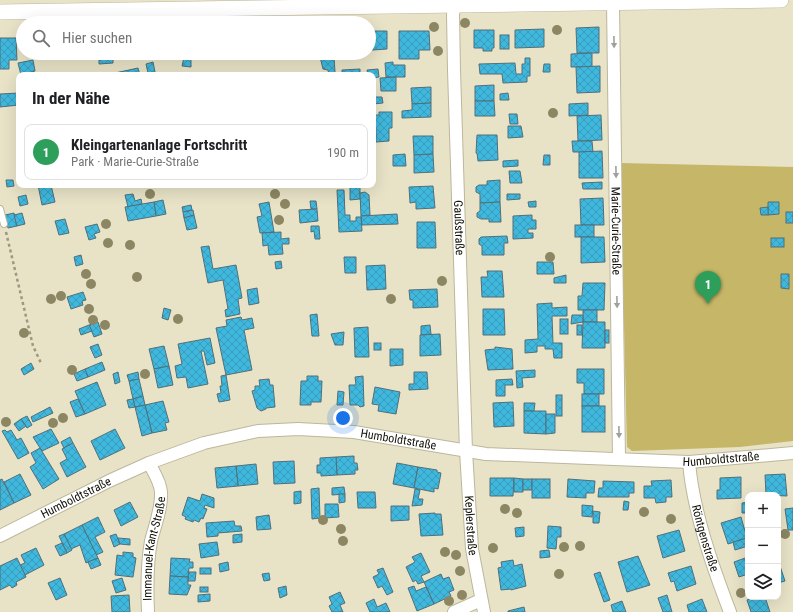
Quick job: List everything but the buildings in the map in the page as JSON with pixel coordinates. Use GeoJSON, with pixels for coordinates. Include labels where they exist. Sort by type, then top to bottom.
{"type":"FeatureCollection","features":[{"type":"Feature","properties":{"kind":"street"},"geometry":{"type":"LineString","coordinates":[[0,12],[169,5],[362,3],[455,5],[537,2],[613,3],[781,0]]}},
{"type":"Feature","properties":{"kind":"street","name":"Marie-Curie-Straße"},"geometry":{"type":"LineString","coordinates":[[613,3],[619,459]]}},
{"type":"Feature","properties":{"kind":"street","name":"Gaußstraße"},"geometry":{"type":"LineString","coordinates":[[455,5],[453,14],[454,70],[466,451]]}},
{"type":"Feature","properties":{"kind":"street","name":"Humboldtstraße"},"geometry":{"type":"LineString","coordinates":[[0,536],[109,481],[149,463],[204,443],[232,435],[258,431],[298,429],[354,432],[486,454],[689,462],[793,453]]}},
{"type":"Feature","properties":{"kind":"street","name":"Keplerstraße"},"geometry":{"type":"LineString","coordinates":[[454,612],[483,606],[472,549],[466,451]]}},
{"type":"Feature","properties":{"kind":"street","name":"Röntgenstraße"},"geometry":{"type":"LineString","coordinates":[[689,462],[690,482],[710,554],[730,612]]}},
{"type":"Feature","properties":{"kind":"street","name":"Immanuel-Kant-Straße"},"geometry":{"type":"LineString","coordinates":[[148,612],[148,574],[151,541],[161,493],[159,482],[149,463]]}},
{"type":"Feature","properties":{"kind":"lane"},"geometry":{"type":"LineString","coordinates":[[0,209],[4,224]]}},
{"type":"Feature","properties":{"kind":"path"},"geometry":{"type":"LineString","coordinates":[[4,224],[33,346],[41,363]]}},
{"type":"Feature","properties":{"kind":"shaded area"},"geometry":{"type":"Polygon","coordinates":[[[620,163],[793,167],[793,441],[740,447],[632,451],[627,447],[620,163]]]}},
{"type":"Feature","properties":{"kind":"place","name":"Kleingartenanlage Fortschritt"},"geometry":{"type":"Point","coordinates":[708,304]}}]}
